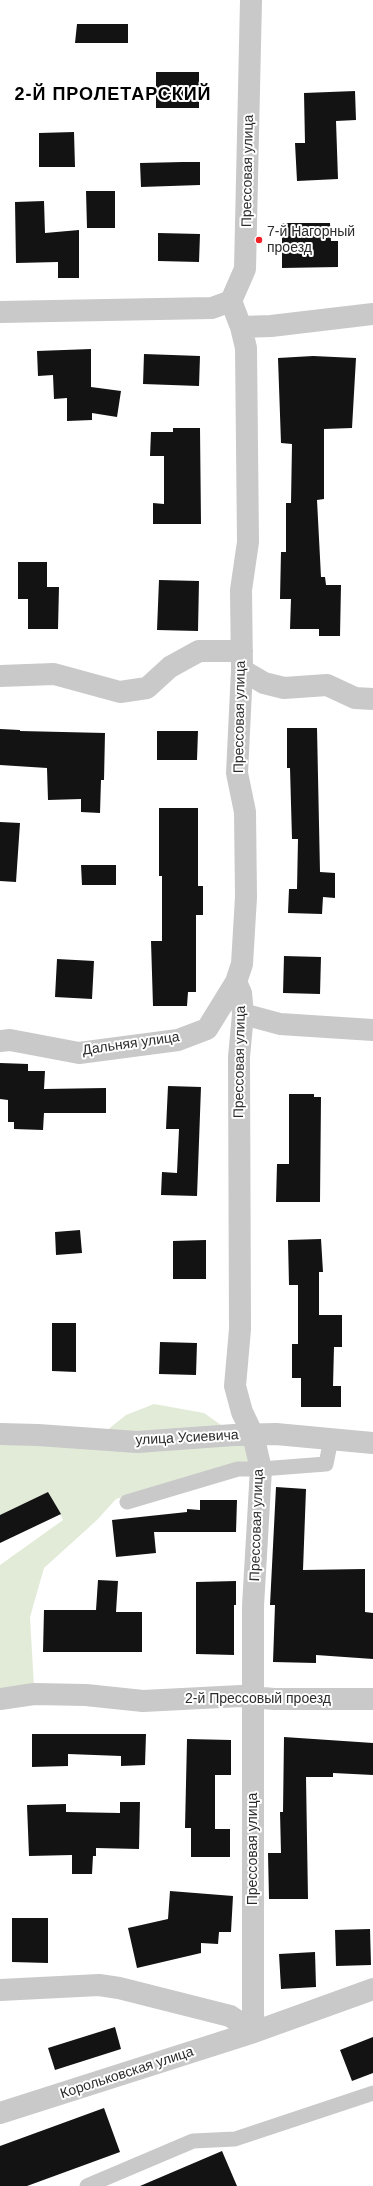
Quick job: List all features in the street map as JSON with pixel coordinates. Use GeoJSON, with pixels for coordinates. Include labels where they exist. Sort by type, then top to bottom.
{"type":"FeatureCollection","features":[{"type":"Feature","properties":{"kind":"street","name":"Прессовая улица"},"geometry":{"type":"LineString","coordinates":[[251,0],[245,269],[231,301],[241,327],[246,348],[248,542],[241,590],[242,660],[238,773],[245,812],[246,897],[242,964],[236,982],[241,993],[243,1014],[238,1057],[240,1328],[235,1386],[242,1412],[253,1434],[261,1470],[253,1606],[254,2032]]}},
{"type":"Feature","properties":{"kind":"street"},"geometry":{"type":"LineString","coordinates":[[0,312],[212,308],[231,301]]}},
{"type":"Feature","properties":{"kind":"street"},"geometry":{"type":"LineString","coordinates":[[241,327],[271,326],[373,314]]}},
{"type":"Feature","properties":{"kind":"street"},"geometry":{"type":"LineString","coordinates":[[0,676],[54,674],[120,692],[147,688],[170,667],[199,651],[242,660],[264,683],[284,688],[327,685],[355,698],[373,699]]}},
{"type":"Feature","properties":{"kind":"street","name":"Дальняя улица"},"geometry":{"type":"LineString","coordinates":[[0,1041],[10,1040],[79,1053],[178,1040],[207,1029],[236,982]]}},
{"type":"Feature","properties":{"kind":"street"},"geometry":{"type":"LineString","coordinates":[[243,1014],[280,1024],[373,1030]]}},
{"type":"Feature","properties":{"kind":"street","name":"улица Усиевича"},"geometry":{"type":"LineString","coordinates":[[0,1434],[38,1435],[137,1442],[253,1434],[373,1443]]}},
{"type":"Feature","properties":{"kind":"street","name":"2-й Прессовый проезд"},"geometry":{"type":"LineString","coordinates":[[0,1699],[34,1694],[86,1695],[142,1701],[242,1696],[254,1698],[373,1699]]}},
{"type":"Feature","properties":{"kind":"street"},"geometry":{"type":"LineString","coordinates":[[0,1990],[99,1985],[119,1988],[230,2016],[254,2032]]}},
{"type":"Feature","properties":{"kind":"street","name":"Корольковская улица"},"geometry":{"type":"LineString","coordinates":[[0,2113],[254,2032],[373,1989]]}},
{"type":"Feature","properties":{"kind":"lane"},"geometry":{"type":"LineString","coordinates":[[127,1502],[238,1469],[261,1470],[326,1464],[331,1439]]}},
{"type":"Feature","properties":{"kind":"lane"},"geometry":{"type":"LineString","coordinates":[[88,2186],[193,2141],[235,2139],[373,2092]]}},
{"type":"Feature","properties":{"kind":"green space"},"geometry":{"type":"Polygon","coordinates":[[[154,1404],[204,1413],[248,1444],[249,1462],[236,1463],[116,1499],[97,1520],[44,1568],[30,1617],[34,1687],[0,1705],[0,1565],[63,1520],[48,1492],[0,1515],[0,1443],[106,1431],[126,1415],[154,1404]]]}},
{"type":"Feature","properties":{"kind":"building"},"geometry":{"type":"Polygon","coordinates":[[[77,24],[128,24],[128,43],[75,43],[77,24]]]}},
{"type":"Feature","properties":{"kind":"building"},"geometry":{"type":"Polygon","coordinates":[[[156,72],[199,72],[199,108],[156,108],[156,72]]]}},
{"type":"Feature","properties":{"kind":"building"},"geometry":{"type":"Polygon","coordinates":[[[355,91],[356,120],[336,121],[338,179],[297,181],[295,143],[305,143],[304,93],[355,91]]]}},
{"type":"Feature","properties":{"kind":"building"},"geometry":{"type":"Polygon","coordinates":[[[74,132],[75,167],[39,167],[39,133],[74,132]]]}},
{"type":"Feature","properties":{"kind":"building"},"geometry":{"type":"Polygon","coordinates":[[[200,162],[200,185],[141,187],[140,163],[200,162]]]}},
{"type":"Feature","properties":{"kind":"building"},"geometry":{"type":"Polygon","coordinates":[[[86,191],[115,191],[115,228],[87,228],[86,191]]]}},
{"type":"Feature","properties":{"kind":"building"},"geometry":{"type":"Polygon","coordinates":[[[44,201],[45,233],[79,230],[79,278],[58,278],[58,262],[16,263],[15,202],[44,201]]]}},
{"type":"Feature","properties":{"kind":"building"},"geometry":{"type":"Polygon","coordinates":[[[282,223],[330,223],[331,241],[338,241],[338,267],[282,268],[282,223]]]}},
{"type":"Feature","properties":{"kind":"building"},"geometry":{"type":"Polygon","coordinates":[[[158,233],[200,234],[199,262],[158,261],[158,233]]]}},
{"type":"Feature","properties":{"kind":"building"},"geometry":{"type":"Polygon","coordinates":[[[91,349],[91,387],[121,391],[117,417],[92,413],[92,420],[67,421],[67,398],[54,399],[53,375],[38,376],[37,351],[91,349]]]}},
{"type":"Feature","properties":{"kind":"building"},"geometry":{"type":"Polygon","coordinates":[[[144,354],[200,356],[199,386],[143,384],[144,354]]]}},
{"type":"Feature","properties":{"kind":"building"},"geometry":{"type":"Polygon","coordinates":[[[313,356],[356,358],[352,428],[324,429],[324,499],[317,500],[321,577],[325,577],[326,585],[341,585],[340,636],[319,636],[319,629],[290,629],[291,599],[280,599],[281,552],[286,552],[286,503],[291,503],[292,444],[281,443],[278,358],[313,356]]]}},
{"type":"Feature","properties":{"kind":"building"},"geometry":{"type":"Polygon","coordinates":[[[173,428],[200,428],[201,524],[153,524],[153,503],[164,504],[164,456],[150,456],[151,432],[173,432],[173,428]]]}},
{"type":"Feature","properties":{"kind":"building"},"geometry":{"type":"Polygon","coordinates":[[[18,562],[47,562],[47,587],[59,587],[58,629],[28,629],[28,599],[18,599],[18,562]]]}},
{"type":"Feature","properties":{"kind":"building"},"geometry":{"type":"Polygon","coordinates":[[[159,580],[199,581],[198,631],[157,630],[159,580]]]}},
{"type":"Feature","properties":{"kind":"building"},"geometry":{"type":"Polygon","coordinates":[[[287,728],[317,728],[320,872],[335,873],[335,898],[323,897],[322,914],[288,913],[289,889],[297,889],[298,839],[292,839],[290,768],[287,768],[287,728]]]}},
{"type":"Feature","properties":{"kind":"building"},"geometry":{"type":"Polygon","coordinates":[[[0,729],[20,731],[105,733],[104,780],[101,780],[100,813],[81,812],[81,799],[48,800],[47,768],[0,765],[0,729]]]}},
{"type":"Feature","properties":{"kind":"building"},"geometry":{"type":"Polygon","coordinates":[[[157,731],[198,731],[197,760],[157,760],[157,731]]]}},
{"type":"Feature","properties":{"kind":"building"},"geometry":{"type":"Polygon","coordinates":[[[159,808],[198,808],[198,886],[203,886],[203,915],[196,915],[196,992],[188,992],[187,1006],[153,1006],[151,941],[162,941],[162,876],[159,876],[159,808]]]}},
{"type":"Feature","properties":{"kind":"building"},"geometry":{"type":"Polygon","coordinates":[[[0,822],[20,823],[16,882],[0,881],[0,822]]]}},
{"type":"Feature","properties":{"kind":"building"},"geometry":{"type":"Polygon","coordinates":[[[81,865],[116,865],[116,885],[82,885],[81,865]]]}},
{"type":"Feature","properties":{"kind":"building"},"geometry":{"type":"Polygon","coordinates":[[[284,956],[321,957],[320,994],[283,993],[284,956]]]}},
{"type":"Feature","properties":{"kind":"building"},"geometry":{"type":"Polygon","coordinates":[[[57,959],[94,961],[92,999],[55,997],[57,959]]]}},
{"type":"Feature","properties":{"kind":"building"},"geometry":{"type":"Polygon","coordinates":[[[0,1063],[28,1064],[28,1071],[45,1071],[44,1089],[106,1088],[106,1113],[44,1113],[43,1130],[14,1129],[14,1122],[8,1122],[8,1100],[0,1099],[0,1063]]]}},
{"type":"Feature","properties":{"kind":"building"},"geometry":{"type":"Polygon","coordinates":[[[168,1086],[201,1087],[197,1196],[161,1195],[162,1172],[177,1173],[179,1129],[166,1129],[168,1086]]]}},
{"type":"Feature","properties":{"kind":"building"},"geometry":{"type":"Polygon","coordinates":[[[289,1094],[314,1094],[314,1097],[321,1097],[320,1202],[276,1202],[277,1164],[289,1164],[289,1094]]]}},
{"type":"Feature","properties":{"kind":"building"},"geometry":{"type":"Polygon","coordinates":[[[80,1230],[82,1253],[56,1255],[55,1232],[80,1230]]]}},
{"type":"Feature","properties":{"kind":"building"},"geometry":{"type":"Polygon","coordinates":[[[321,1239],[323,1272],[319,1272],[319,1315],[342,1315],[342,1347],[334,1347],[333,1386],[341,1386],[341,1407],[301,1407],[301,1378],[292,1378],[292,1344],[298,1344],[298,1285],[289,1285],[288,1240],[321,1239]]]}},
{"type":"Feature","properties":{"kind":"building"},"geometry":{"type":"Polygon","coordinates":[[[206,1240],[206,1279],[173,1279],[173,1241],[206,1240]]]}},
{"type":"Feature","properties":{"kind":"building"},"geometry":{"type":"Polygon","coordinates":[[[52,1323],[76,1323],[76,1372],[52,1371],[52,1323]]]}},
{"type":"Feature","properties":{"kind":"building"},"geometry":{"type":"Polygon","coordinates":[[[160,1342],[197,1343],[196,1375],[159,1374],[160,1342]]]}},
{"type":"Feature","properties":{"kind":"building"},"geometry":{"type":"Polygon","coordinates":[[[276,1487],[306,1489],[303,1570],[365,1569],[365,1612],[373,1613],[373,1659],[316,1655],[316,1663],[273,1662],[275,1605],[270,1605],[276,1487]]]}},
{"type":"Feature","properties":{"kind":"building"},"geometry":{"type":"Polygon","coordinates":[[[48,1492],[61,1514],[0,1543],[0,1515],[48,1492]]]}},
{"type":"Feature","properties":{"kind":"building"},"geometry":{"type":"Polygon","coordinates":[[[200,1500],[237,1500],[236,1532],[154,1532],[156,1553],[116,1557],[112,1520],[187,1512],[187,1509],[200,1510],[200,1500]]]}},
{"type":"Feature","properties":{"kind":"building"},"geometry":{"type":"Polygon","coordinates":[[[98,1580],[118,1581],[116,1612],[142,1612],[142,1652],[43,1652],[44,1610],[96,1610],[98,1580]]]}},
{"type":"Feature","properties":{"kind":"building"},"geometry":{"type":"Polygon","coordinates":[[[236,1581],[236,1605],[234,1605],[234,1655],[196,1654],[196,1582],[236,1581]]]}},
{"type":"Feature","properties":{"kind":"building"},"geometry":{"type":"Polygon","coordinates":[[[32,1734],[146,1734],[145,1765],[121,1766],[121,1756],[68,1754],[68,1766],[32,1767],[32,1734]]]}},
{"type":"Feature","properties":{"kind":"building"},"geometry":{"type":"Polygon","coordinates":[[[284,1737],[373,1743],[373,1775],[333,1773],[333,1777],[306,1777],[308,1899],[269,1899],[268,1853],[281,1853],[280,1812],[283,1812],[284,1737]]]}},
{"type":"Feature","properties":{"kind":"building"},"geometry":{"type":"Polygon","coordinates":[[[187,1739],[231,1740],[231,1775],[215,1775],[215,1829],[230,1829],[230,1857],[191,1857],[191,1828],[185,1828],[187,1739]]]}},
{"type":"Feature","properties":{"kind":"building"},"geometry":{"type":"Polygon","coordinates":[[[120,1802],[140,1802],[139,1849],[96,1848],[96,1856],[93,1856],[92,1874],[72,1874],[72,1855],[29,1856],[27,1805],[66,1804],[66,1812],[120,1813],[120,1802]]]}},
{"type":"Feature","properties":{"kind":"building"},"geometry":{"type":"Polygon","coordinates":[[[170,1891],[233,1896],[231,1932],[219,1932],[218,1944],[201,1943],[201,1953],[137,1968],[128,1928],[168,1919],[170,1891]]]}},
{"type":"Feature","properties":{"kind":"building"},"geometry":{"type":"Polygon","coordinates":[[[12,1918],[48,1918],[48,1963],[12,1962],[12,1918]]]}},
{"type":"Feature","properties":{"kind":"building"},"geometry":{"type":"Polygon","coordinates":[[[370,1929],[371,1965],[336,1966],[335,1930],[370,1929]]]}},
{"type":"Feature","properties":{"kind":"building"},"geometry":{"type":"Polygon","coordinates":[[[315,1952],[316,1987],[281,1989],[279,1954],[315,1952]]]}},
{"type":"Feature","properties":{"kind":"building"},"geometry":{"type":"Polygon","coordinates":[[[115,2027],[121,2049],[55,2070],[48,2048],[115,2027]]]}},
{"type":"Feature","properties":{"kind":"building"},"geometry":{"type":"Polygon","coordinates":[[[373,2037],[373,2073],[352,2081],[340,2050],[373,2037]]]}},
{"type":"Feature","properties":{"kind":"building"},"geometry":{"type":"Polygon","coordinates":[[[104,2108],[120,2152],[27,2186],[0,2186],[0,2146],[104,2108]]]}},
{"type":"Feature","properties":{"kind":"building"},"geometry":{"type":"Polygon","coordinates":[[[222,2151],[237,2186],[140,2186],[222,2151]]]}},
{"type":"Feature","properties":{"kind":"place","name":"7-й Нагорный проезд"},"geometry":{"type":"Point","coordinates":[259,240]}},
{"type":"Feature","properties":{"kind":"district","name":"2-Й ПРОЛЕТАРСКИЙ"},"geometry":{"type":"Point","coordinates":[113,95]}}]}
